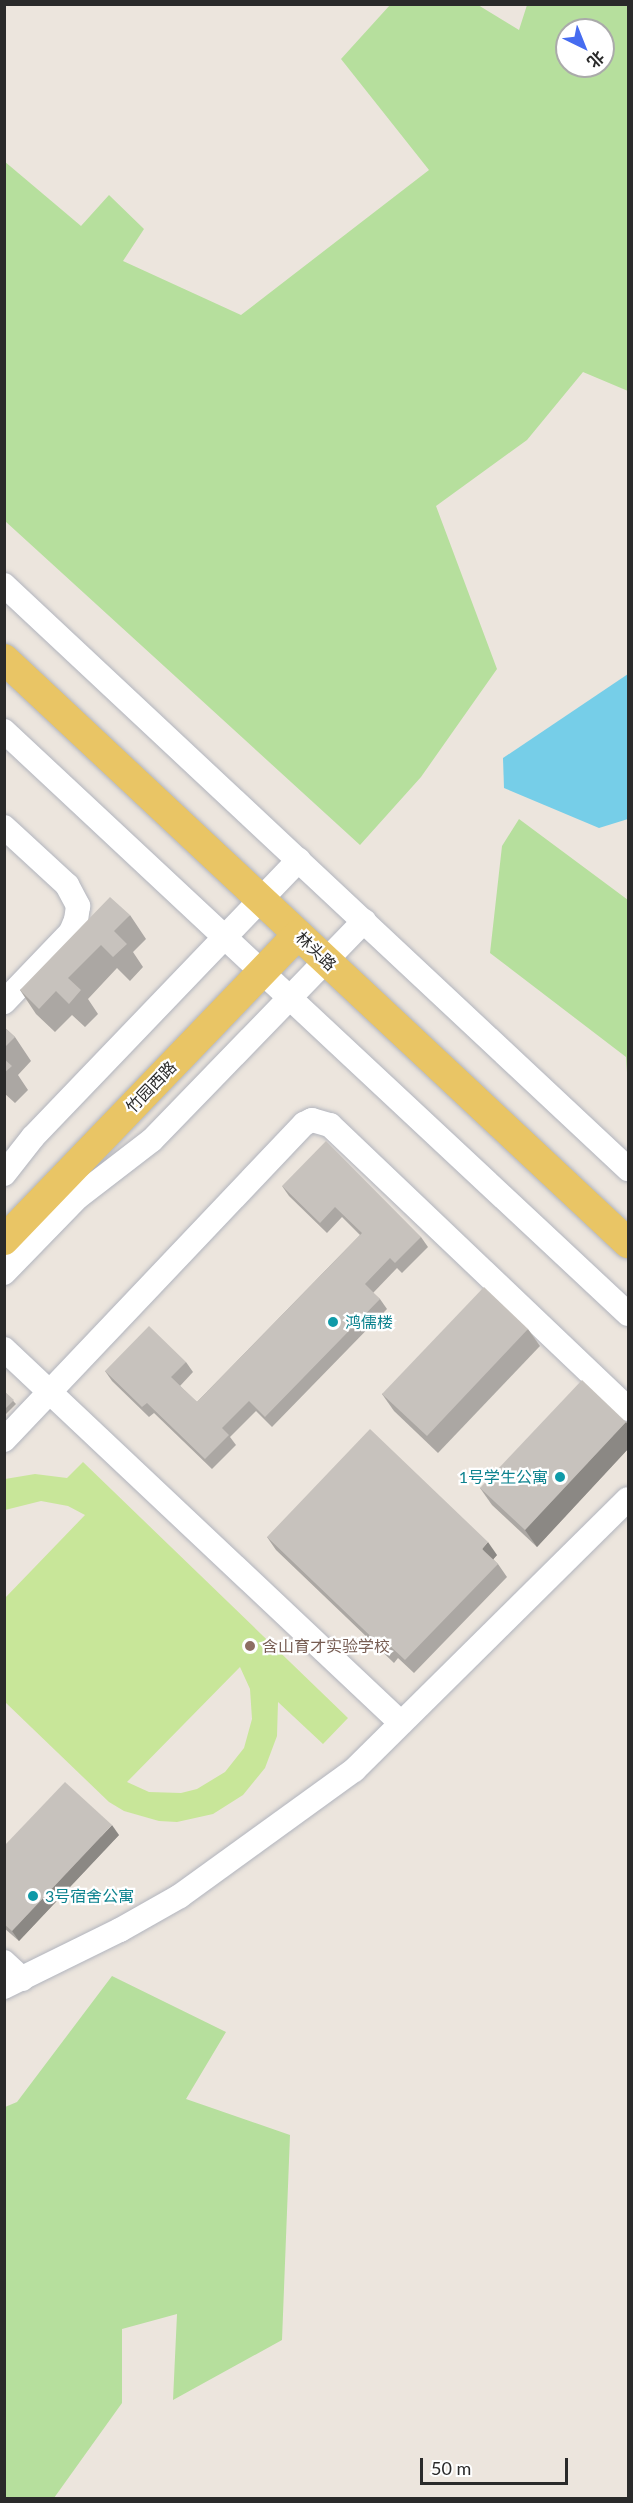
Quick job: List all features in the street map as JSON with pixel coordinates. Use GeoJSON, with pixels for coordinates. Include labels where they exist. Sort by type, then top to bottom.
{"type":"FeatureCollection","features":[{"type":"Feature","properties":{"kind":"main road","name":"林头路"},"geometry":{"type":"LineString","coordinates":[[4,659],[628,1243]]}},
{"type":"Feature","properties":{"kind":"main road","name":"竹园西路"},"geometry":{"type":"LineString","coordinates":[[4,1240],[298,934]]}},
{"type":"Feature","properties":{"kind":"street"},"geometry":{"type":"LineString","coordinates":[[4,585],[628,1169]]}},
{"type":"Feature","properties":{"kind":"street"},"geometry":{"type":"LineString","coordinates":[[4,730],[628,1314]]}},
{"type":"Feature","properties":{"kind":"street"},"geometry":{"type":"LineString","coordinates":[[4,827],[67,885],[78,906],[71,932],[4,1002]]}},
{"type":"Feature","properties":{"kind":"street"},"geometry":{"type":"LineString","coordinates":[[4,1174],[33,1137],[299,860]]}},
{"type":"Feature","properties":{"kind":"street"},"geometry":{"type":"LineString","coordinates":[[4,1273],[78,1197],[152,1140],[364,921]]}},
{"type":"Feature","properties":{"kind":"street"},"geometry":{"type":"LineString","coordinates":[[4,1440],[304,1124],[312,1120],[330,1125],[628,1409]]}},
{"type":"Feature","properties":{"kind":"street"},"geometry":{"type":"LineString","coordinates":[[4,1349],[402,1723]]}},
{"type":"Feature","properties":{"kind":"street"},"geometry":{"type":"LineString","coordinates":[[4,1962],[14,1983],[180,1896],[354,1770],[628,1499]]}},
{"type":"Feature","properties":{"kind":"green space"},"geometry":{"type":"Polygon","coordinates":[[[390,5],[478,5],[519,30],[527,5],[628,5],[628,391],[583,372],[527,440],[436,506],[497,669],[421,777],[360,845],[5,521],[4,161],[81,226],[109,195],[144,229],[123,261],[241,315],[429,170],[341,59],[390,5]]]}},
{"type":"Feature","properties":{"kind":"green space"},"geometry":{"type":"Polygon","coordinates":[[[519,819],[628,900],[628,1088],[626,1057],[490,953],[502,846],[519,819]]]}},
{"type":"Feature","properties":{"kind":"green space"},"geometry":{"type":"Polygon","coordinates":[[[83,1462],[348,1718],[323,1744],[278,1702],[277,1736],[265,1768],[243,1795],[213,1814],[177,1822],[159,1821],[124,1811],[109,1802],[5,1702],[5,1598],[85,1515],[68,1506],[41,1501],[5,1510],[5,1479],[35,1474],[67,1478],[83,1462]],[[240,1667],[127,1782],[149,1792],[181,1793],[197,1789],[225,1772],[244,1748],[252,1719],[250,1689],[240,1667]]]}},
{"type":"Feature","properties":{"kind":"green space"},"geometry":{"type":"Polygon","coordinates":[[[112,1976],[226,2032],[186,2099],[290,2135],[282,2340],[173,2400],[177,2314],[122,2329],[122,2403],[54,2498],[5,2498],[5,2107],[17,2102],[112,1976]]]}},
{"type":"Feature","properties":{"kind":"water"},"geometry":{"type":"Polygon","coordinates":[[[628,674],[628,819],[599,828],[504,788],[503,758],[628,674]]]}},
{"type":"Feature","properties":{"kind":"building"},"geometry":{"type":"Polygon","coordinates":[[[110,897],[130,915],[114,931],[127,944],[113,957],[101,945],[68,978],[81,990],[69,1004],[56,991],[39,1009],[20,990],[110,897]]]}},
{"type":"Feature","properties":{"kind":"building"},"geometry":{"type":"Polygon","coordinates":[[[4,1027],[15,1037],[4,1048],[4,1027]]]}},
{"type":"Feature","properties":{"kind":"building"},"geometry":{"type":"Polygon","coordinates":[[[4,1059],[12,1066],[4,1073],[4,1059]]]}},
{"type":"Feature","properties":{"kind":"building","name":"鸿儒楼"},"geometry":{"type":"Polygon","coordinates":[[[326,1141],[421,1237],[395,1263],[390,1258],[365,1284],[380,1299],[265,1417],[249,1401],[222,1428],[229,1435],[205,1459],[147,1403],[142,1407],[105,1371],[149,1326],[186,1362],[171,1377],[197,1402],[362,1233],[335,1207],[320,1223],[282,1186],[326,1141]]]}},
{"type":"Feature","properties":{"kind":"building"},"geometry":{"type":"Polygon","coordinates":[[[484,1287],[528,1329],[427,1436],[382,1394],[484,1287]]]}},
{"type":"Feature","properties":{"kind":"building","name":"1号学生公寓"},"geometry":{"type":"Polygon","coordinates":[[[582,1380],[626,1422],[525,1530],[480,1488],[582,1380]]]}},
{"type":"Feature","properties":{"kind":"building"},"geometry":{"type":"Polygon","coordinates":[[[4,1391],[14,1400],[4,1410],[4,1391]]]}},
{"type":"Feature","properties":{"kind":"building"},"geometry":{"type":"Polygon","coordinates":[[[370,1429],[488,1542],[482,1549],[498,1564],[405,1660],[389,1645],[385,1650],[267,1537],[370,1429]]]}},
{"type":"Feature","properties":{"kind":"building","name":"3号宿舍公寓"},"geometry":{"type":"Polygon","coordinates":[[[65,1782],[112,1825],[12,1931],[4,1924],[4,1846],[65,1782]]]}},
{"type":"Feature","properties":{"kind":"place","name":"鸿儒楼"},"geometry":{"type":"Point","coordinates":[333,1322]}},
{"type":"Feature","properties":{"kind":"place","name":"1号学生公寓"},"geometry":{"type":"Point","coordinates":[560,1477]}},
{"type":"Feature","properties":{"kind":"place","name":"含山育才实验学校"},"geometry":{"type":"Point","coordinates":[250,1646]}},
{"type":"Feature","properties":{"kind":"place","name":"3号宿舍公寓"},"geometry":{"type":"Point","coordinates":[33,1896]}}]}
